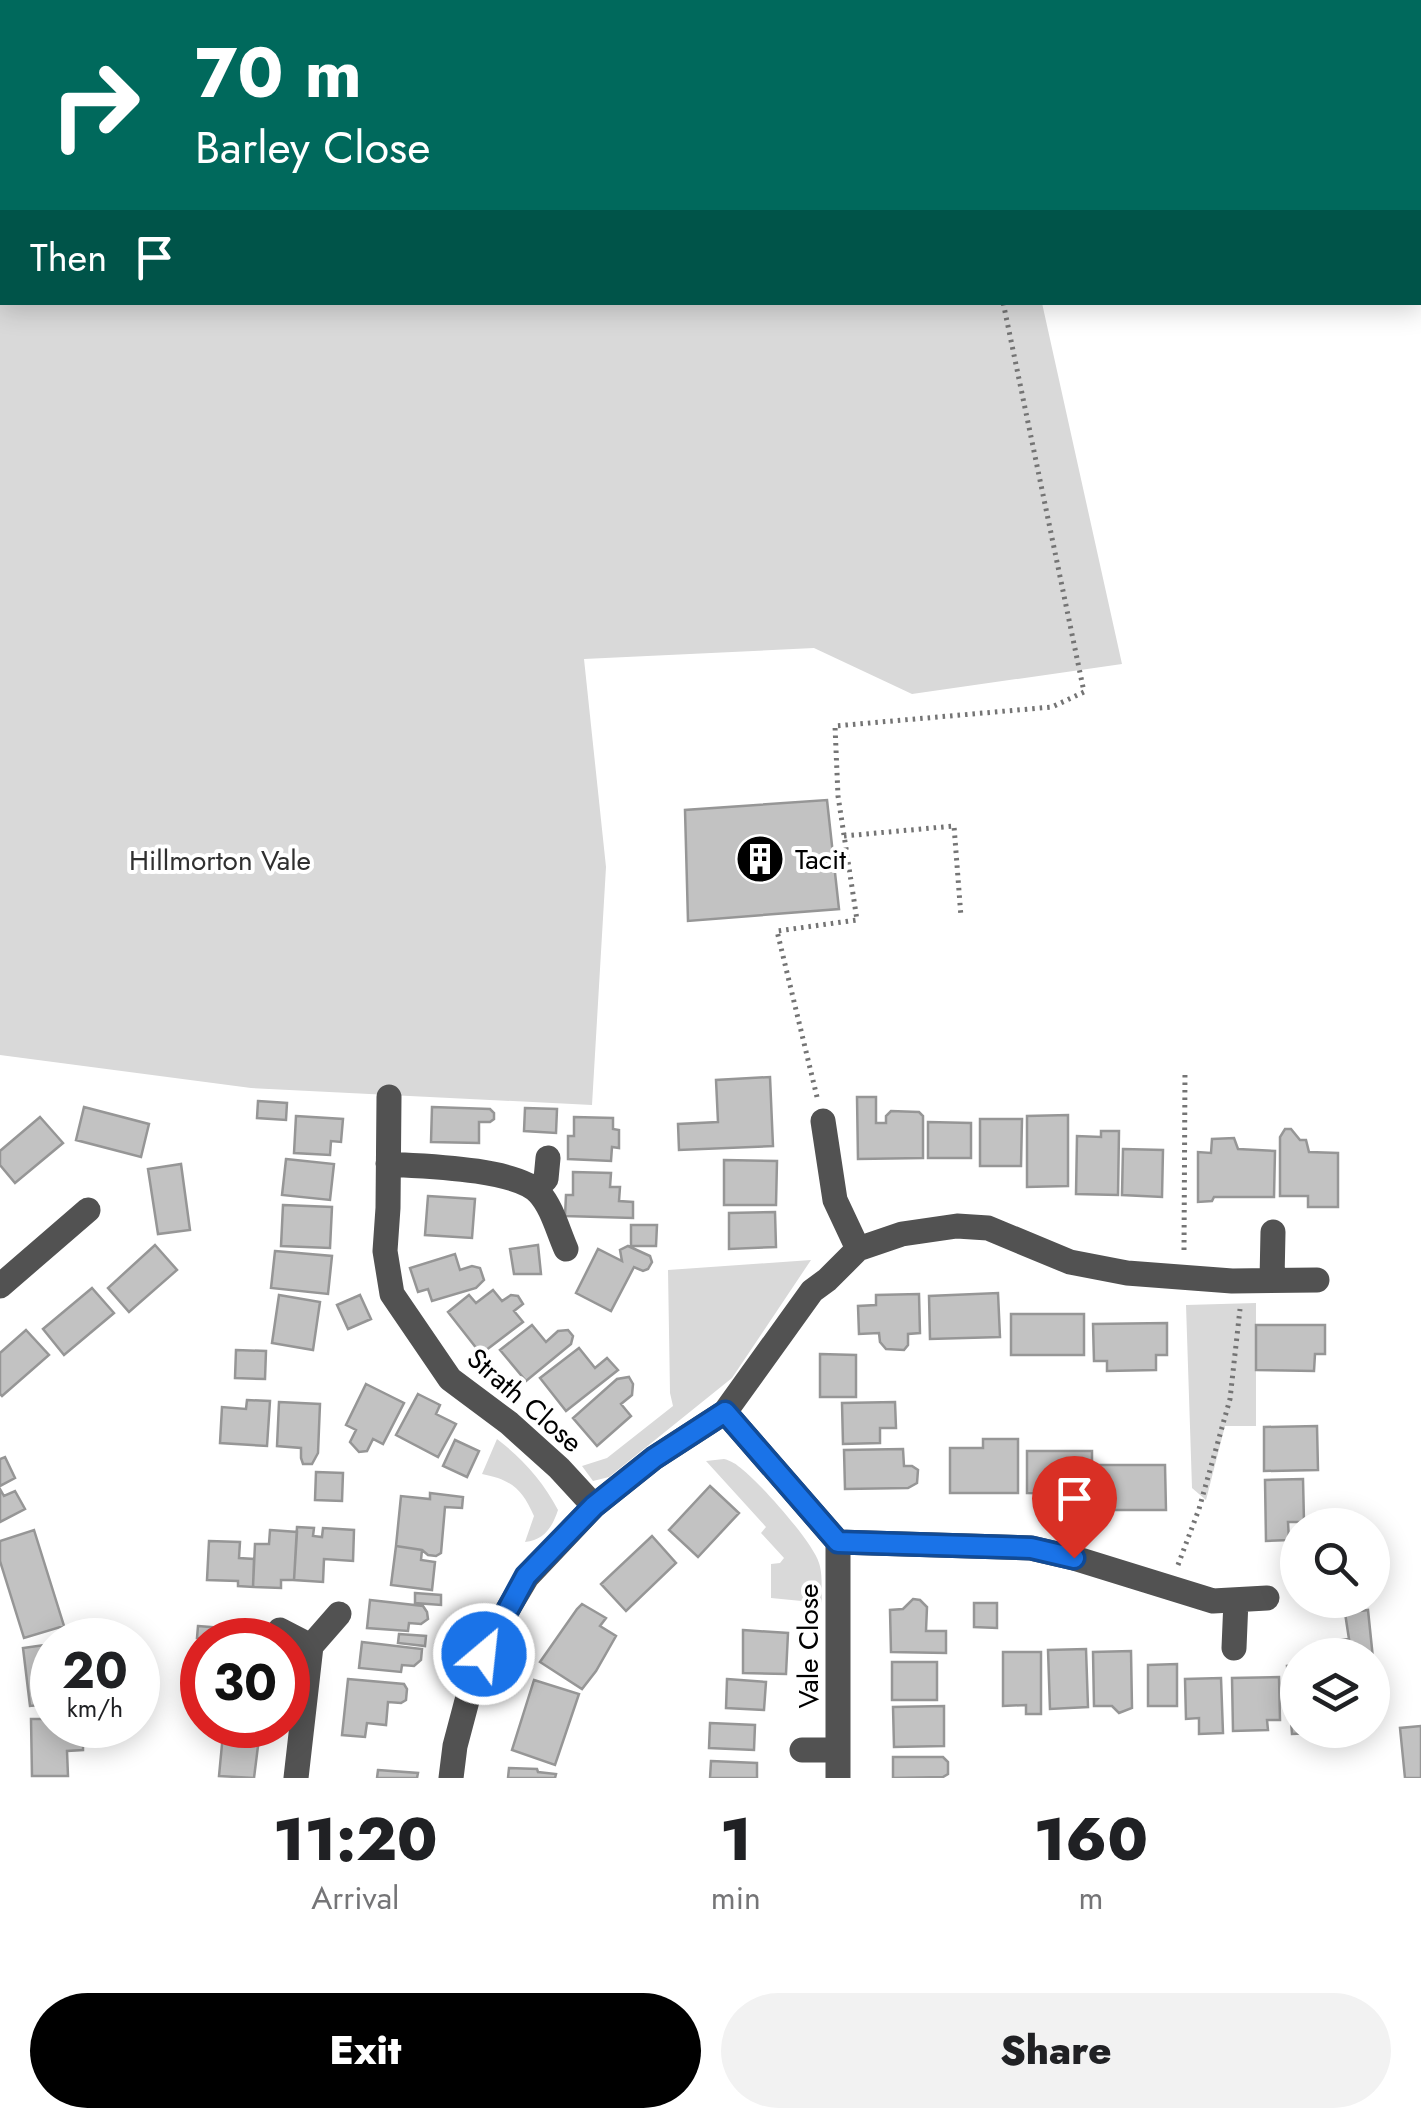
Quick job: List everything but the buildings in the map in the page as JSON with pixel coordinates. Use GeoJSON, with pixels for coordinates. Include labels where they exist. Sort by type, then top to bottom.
{"type":"FeatureCollection","features":[{"type":"Feature","properties":{"kind":"street","name":"Strath Close"},"geometry":{"type":"LineString","coordinates":[[388,1097],[385,1251],[392,1294],[450,1379],[509,1424],[594,1506]]}},
{"type":"Feature","properties":{"kind":"street"},"geometry":{"type":"LineString","coordinates":[[823,1120],[835,1200],[858,1249]]}},
{"type":"Feature","properties":{"kind":"street"},"geometry":{"type":"LineString","coordinates":[[536,1189],[546,1179],[548,1158]]}},
{"type":"Feature","properties":{"kind":"street"},"geometry":{"type":"LineString","coordinates":[[388,1164],[441,1166],[498,1176],[536,1189],[566,1249]]}},
{"type":"Feature","properties":{"kind":"street"},"geometry":{"type":"LineString","coordinates":[[0,1286],[88,1210]]}},
{"type":"Feature","properties":{"kind":"street"},"geometry":{"type":"LineString","coordinates":[[452,1778],[455,1746],[473,1678],[526,1576],[594,1506],[654,1458],[725,1412],[812,1291],[858,1249],[902,1234],[956,1226],[988,1228],[1070,1262],[1160,1277],[1317,1280]]}},
{"type":"Feature","properties":{"kind":"street"},"geometry":{"type":"LineString","coordinates":[[1272,1280],[1273,1232]]}},
{"type":"Feature","properties":{"kind":"street"},"geometry":{"type":"LineString","coordinates":[[725,1412],[838,1542],[1031,1548],[1213,1600],[1267,1598]]}},
{"type":"Feature","properties":{"kind":"street","name":"Vale Close"},"geometry":{"type":"LineString","coordinates":[[838,1542],[838,1778]]}},
{"type":"Feature","properties":{"kind":"street"},"geometry":{"type":"LineString","coordinates":[[1234,1648],[1236,1600]]}},
{"type":"Feature","properties":{"kind":"street"},"geometry":{"type":"LineString","coordinates":[[296,1778],[311,1646],[338,1614]]}},
{"type":"Feature","properties":{"kind":"street"},"geometry":{"type":"LineString","coordinates":[[802,1750],[837,1750]]}},
{"type":"Feature","properties":{"kind":"path"},"geometry":{"type":"LineString","coordinates":[[823,1120],[776,931],[857,920],[838,796],[835,726],[1052,707],[1084,692],[1005,305]]}},
{"type":"Feature","properties":{"kind":"path"},"geometry":{"type":"LineString","coordinates":[[844,836],[954,826],[962,917]]}},
{"type":"Feature","properties":{"kind":"path"},"geometry":{"type":"LineString","coordinates":[[1184,1263],[1185,1070]]}},
{"type":"Feature","properties":{"kind":"path"},"geometry":{"type":"LineString","coordinates":[[1162,1586],[1173,1579],[1199,1509],[1230,1399],[1241,1298],[1232,1281]]}},
{"type":"Feature","properties":{"kind":"green space","name":"Hillmorton Vale"},"geometry":{"type":"Polygon","coordinates":[[[0,305],[1042,305],[1122,664],[912,694],[814,648],[584,659],[606,867],[592,1105],[251,1088],[0,1055],[0,305]]]}},
{"type":"Feature","properties":{"kind":"green space"},"geometry":{"type":"Polygon","coordinates":[[[811,1260],[732,1378],[609,1477],[593,1481],[582,1466],[607,1458],[673,1406],[668,1270],[811,1260]]]}},
{"type":"Feature","properties":{"kind":"green space"},"geometry":{"type":"Polygon","coordinates":[[[1256,1303],[1256,1426],[1225,1426],[1206,1500],[1192,1488],[1186,1305],[1256,1303]]]}},
{"type":"Feature","properties":{"kind":"green space"},"geometry":{"type":"Polygon","coordinates":[[[497,1439],[532,1471],[558,1510],[550,1528],[537,1539],[525,1542],[534,1516],[520,1492],[501,1479],[482,1474],[497,1439]]]}},
{"type":"Feature","properties":{"kind":"green space"},"geometry":{"type":"Polygon","coordinates":[[[724,1459],[758,1484],[815,1553],[822,1603],[771,1598],[771,1564],[784,1558],[761,1533],[766,1527],[706,1461],[724,1459]]]}},
{"type":"Feature","properties":{"kind":"place","name":"Tacit"},"geometry":{"type":"Point","coordinates":[760,859]}},
{"type":"Feature","properties":{"kind":"route"},"geometry":{"type":"LineString","coordinates":[[484,1654],[526,1576],[594,1506],[654,1458],[725,1412],[838,1542],[1031,1548],[1074,1558]]}}]}
